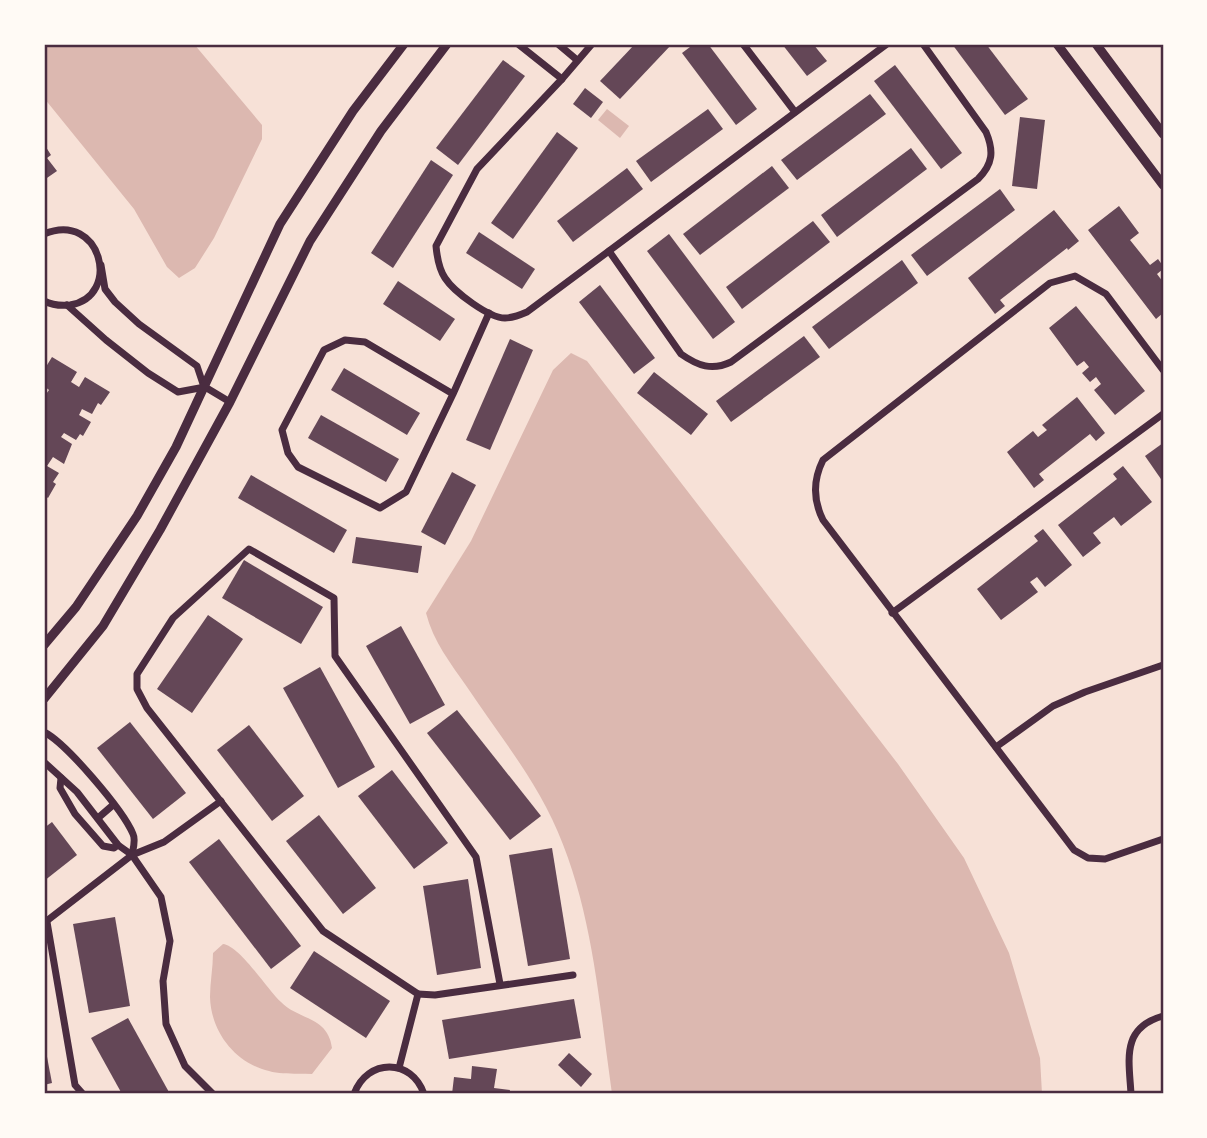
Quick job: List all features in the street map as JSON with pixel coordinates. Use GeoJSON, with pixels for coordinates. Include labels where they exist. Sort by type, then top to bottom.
{"type":"FeatureCollection","features":[{"type":"Feature","properties":{"kind":"street"},"geometry":{"type":"LineString","coordinates":[[44,645],[76,607],[137,516],[176,447],[280,224],[353,111],[404,44]]}},
{"type":"Feature","properties":{"kind":"street"},"geometry":{"type":"LineString","coordinates":[[44,699],[103,626],[160,530],[230,402],[310,241],[381,131],[447,44]]}},
{"type":"Feature","properties":{"kind":"street"},"geometry":{"type":"LineString","coordinates":[[519,44],[562,79]]}},
{"type":"Feature","properties":{"kind":"street"},"geometry":{"type":"LineString","coordinates":[[558,44],[577,60]]}},
{"type":"Feature","properties":{"kind":"street"},"geometry":{"type":"LineString","coordinates":[[592,44],[477,169],[436,246],[443,276],[451,286],[489,313],[502,318],[527,312],[887,44]]}},
{"type":"Feature","properties":{"kind":"street"},"geometry":{"type":"LineString","coordinates":[[743,44],[795,112]]}},
{"type":"Feature","properties":{"kind":"street"},"geometry":{"type":"LineString","coordinates":[[609,251],[681,354],[706,367],[719,368],[731,362],[988,170],[992,158],[986,132],[923,44]]}},
{"type":"Feature","properties":{"kind":"street"},"geometry":{"type":"LineString","coordinates":[[1057,44],[1163,186]]}},
{"type":"Feature","properties":{"kind":"street"},"geometry":{"type":"LineString","coordinates":[[1096,44],[1163,134]]}},
{"type":"Feature","properties":{"kind":"street"},"geometry":{"type":"LineString","coordinates":[[44,234],[57,229],[70,230],[91,242],[98,253],[105,289],[110,296],[139,324],[197,366],[205,387],[230,402]]}},
{"type":"Feature","properties":{"kind":"street"},"geometry":{"type":"LineString","coordinates":[[44,301],[55,305],[68,305],[86,298],[99,278],[101,265]]}},
{"type":"Feature","properties":{"kind":"street"},"geometry":{"type":"LineString","coordinates":[[1163,370],[1107,294],[1074,276],[1050,283],[823,460],[817,471],[815,484],[817,508],[823,520],[1074,850],[1088,858],[1105,859],[1163,839]]}},
{"type":"Feature","properties":{"kind":"street"},"geometry":{"type":"LineString","coordinates":[[68,305],[106,340],[161,382],[178,392],[205,387]]}},
{"type":"Feature","properties":{"kind":"street"},"geometry":{"type":"LineString","coordinates":[[453,394],[365,342],[345,340],[324,350],[282,430],[288,453],[298,467],[380,508],[406,492],[453,394],[489,313]]}},
{"type":"Feature","properties":{"kind":"street"},"geometry":{"type":"LineString","coordinates":[[892,613],[1163,414]]}},
{"type":"Feature","properties":{"kind":"street"},"geometry":{"type":"LineString","coordinates":[[500,984],[476,857],[335,656],[334,598],[249,550],[173,618],[137,674],[137,689],[146,708],[323,931],[418,994],[435,995],[573,975]]}},
{"type":"Feature","properties":{"kind":"street"},"geometry":{"type":"LineString","coordinates":[[996,747],[1054,706],[1085,692],[1163,665]]}},
{"type":"Feature","properties":{"kind":"street"},"geometry":{"type":"LineString","coordinates":[[44,732],[83,768],[113,805],[135,837],[132,855]]}},
{"type":"Feature","properties":{"kind":"street"},"geometry":{"type":"LineString","coordinates":[[44,762],[77,792],[118,845],[132,855],[161,897],[170,941],[163,981],[166,1024],[185,1066],[213,1094]]}},
{"type":"Feature","properties":{"kind":"street"},"geometry":{"type":"LineString","coordinates":[[61,778],[60,788],[75,814],[103,846],[114,848],[118,845]]}},
{"type":"Feature","properties":{"kind":"street"},"geometry":{"type":"LineString","coordinates":[[83,1094],[75,1085],[46,922],[132,855],[164,842],[221,801]]}},
{"type":"Feature","properties":{"kind":"street"},"geometry":{"type":"LineString","coordinates":[[98,818],[113,805]]}},
{"type":"Feature","properties":{"kind":"street"},"geometry":{"type":"LineString","coordinates":[[399,1068],[418,994]]}},
{"type":"Feature","properties":{"kind":"street"},"geometry":{"type":"LineString","coordinates":[[1131,1094],[1129,1045],[1136,1031],[1152,1019],[1163,1016]]}},
{"type":"Feature","properties":{"kind":"street"},"geometry":{"type":"LineString","coordinates":[[354,1094],[357,1085],[365,1076],[375,1069],[387,1067],[410,1073],[418,1081],[424,1094]]}},
{"type":"Feature","properties":{"kind":"shaded area"},"geometry":{"type":"Polygon","coordinates":[[[44,44],[194,44],[262,125],[262,139],[214,238],[195,268],[179,278],[167,267],[134,209],[44,98],[44,44]]]}},
{"type":"Feature","properties":{"kind":"shaded area"},"geometry":{"type":"Polygon","coordinates":[[[607,109],[629,126],[620,138],[598,120],[607,109]]]}},
{"type":"Feature","properties":{"kind":"shaded area"},"geometry":{"type":"Polygon","coordinates":[[[571,353],[587,361],[898,764],[964,858],[1009,953],[1040,1058],[1042,1094],[612,1094],[591,947],[574,875],[561,841],[528,776],[443,652],[426,613],[471,541],[553,370],[571,353]]]}},
{"type":"Feature","properties":{"kind":"shaded area"},"geometry":{"type":"Polygon","coordinates":[[[223,944],[237,952],[288,1008],[325,1030],[332,1048],[312,1074],[279,1073],[257,1067],[236,1053],[220,1034],[211,1010],[210,997],[213,953],[223,944]]]}},
{"type":"Feature","properties":{"kind":"building"},"geometry":{"type":"Polygon","coordinates":[[[635,44],[672,44],[620,99],[600,81],[635,44]]]}},
{"type":"Feature","properties":{"kind":"building"},"geometry":{"type":"Polygon","coordinates":[[[694,44],[708,44],[757,109],[736,125],[682,53],[694,44]]]}},
{"type":"Feature","properties":{"kind":"building"},"geometry":{"type":"Polygon","coordinates":[[[782,44],[813,44],[827,61],[807,76],[782,44]]]}},
{"type":"Feature","properties":{"kind":"building"},"geometry":{"type":"Polygon","coordinates":[[[952,44],[986,44],[1028,99],[1005,115],[952,44]]]}},
{"type":"Feature","properties":{"kind":"building"},"geometry":{"type":"Polygon","coordinates":[[[503,60],[525,76],[458,165],[436,148],[503,60]]]}},
{"type":"Feature","properties":{"kind":"building"},"geometry":{"type":"Polygon","coordinates":[[[895,65],[962,153],[941,169],[874,81],[895,65]]]}},
{"type":"Feature","properties":{"kind":"building"},"geometry":{"type":"Polygon","coordinates":[[[585,88],[603,102],[591,118],[573,104],[585,88]]]}},
{"type":"Feature","properties":{"kind":"building"},"geometry":{"type":"Polygon","coordinates":[[[870,94],[886,114],[797,180],[781,160],[870,94]]]}},
{"type":"Feature","properties":{"kind":"building"},"geometry":{"type":"Polygon","coordinates":[[[708,109],[723,129],[651,182],[636,161],[708,109]]]}},
{"type":"Feature","properties":{"kind":"building"},"geometry":{"type":"Polygon","coordinates":[[[1020,117],[1045,120],[1037,189],[1012,186],[1020,117]]]}},
{"type":"Feature","properties":{"kind":"building"},"geometry":{"type":"Polygon","coordinates":[[[557,132],[578,148],[513,239],[491,223],[557,132]]]}},
{"type":"Feature","properties":{"kind":"building"},"geometry":{"type":"Polygon","coordinates":[[[44,144],[51,155],[47,158],[57,171],[44,180],[44,144]]]}},
{"type":"Feature","properties":{"kind":"building"},"geometry":{"type":"Polygon","coordinates":[[[911,148],[927,169],[837,237],[821,215],[911,148]]]}},
{"type":"Feature","properties":{"kind":"building"},"geometry":{"type":"Polygon","coordinates":[[[431,160],[453,175],[393,268],[371,253],[431,160]]]}},
{"type":"Feature","properties":{"kind":"building"},"geometry":{"type":"Polygon","coordinates":[[[772,166],[789,188],[700,255],[683,234],[772,166]]]}},
{"type":"Feature","properties":{"kind":"building"},"geometry":{"type":"Polygon","coordinates":[[[627,168],[643,189],[573,242],[557,221],[627,168]]]}},
{"type":"Feature","properties":{"kind":"building"},"geometry":{"type":"Polygon","coordinates":[[[1000,189],[1015,210],[927,276],[911,255],[1000,189]]]}},
{"type":"Feature","properties":{"kind":"building"},"geometry":{"type":"Polygon","coordinates":[[[1119,206],[1139,233],[1130,240],[1150,265],[1158,259],[1163,266],[1157,274],[1163,282],[1163,313],[1156,319],[1088,230],[1119,206]]]}},
{"type":"Feature","properties":{"kind":"building"},"geometry":{"type":"Polygon","coordinates":[[[1054,210],[1079,241],[1000,300],[1005,306],[995,314],[968,278],[1054,210]]]}},
{"type":"Feature","properties":{"kind":"building"},"geometry":{"type":"Polygon","coordinates":[[[813,221],[830,242],[742,309],[726,287],[813,221]]]}},
{"type":"Feature","properties":{"kind":"building"},"geometry":{"type":"Polygon","coordinates":[[[479,232],[535,269],[522,289],[466,253],[479,232]]]}},
{"type":"Feature","properties":{"kind":"building"},"geometry":{"type":"Polygon","coordinates":[[[669,234],[735,322],[713,339],[647,251],[669,234]]]}},
{"type":"Feature","properties":{"kind":"building"},"geometry":{"type":"Polygon","coordinates":[[[902,260],[918,283],[829,349],[812,327],[902,260]]]}},
{"type":"Feature","properties":{"kind":"building"},"geometry":{"type":"Polygon","coordinates":[[[398,281],[455,319],[440,341],[383,304],[398,281]]]}},
{"type":"Feature","properties":{"kind":"building"},"geometry":{"type":"Polygon","coordinates":[[[600,285],[655,358],[634,374],[579,302],[600,285]]]}},
{"type":"Feature","properties":{"kind":"building"},"geometry":{"type":"Polygon","coordinates":[[[1076,306],[1145,391],[1115,415],[1094,390],[1101,384],[1096,377],[1090,382],[1082,373],[1089,367],[1084,361],[1077,366],[1049,328],[1076,306]]]}},
{"type":"Feature","properties":{"kind":"building"},"geometry":{"type":"Polygon","coordinates":[[[804,336],[820,357],[731,422],[716,401],[804,336]]]}},
{"type":"Feature","properties":{"kind":"building"},"geometry":{"type":"Polygon","coordinates":[[[510,339],[533,350],[490,450],[466,440],[510,339]]]}},
{"type":"Feature","properties":{"kind":"building"},"geometry":{"type":"Polygon","coordinates":[[[52,357],[77,372],[71,382],[79,387],[85,377],[110,392],[101,405],[98,403],[92,414],[82,409],[79,415],[91,422],[83,436],[80,434],[76,440],[64,433],[61,437],[72,444],[64,464],[53,457],[47,466],[59,473],[48,498],[44,495],[44,397],[49,390],[44,386],[47,373],[44,370],[52,357]]]}},
{"type":"Feature","properties":{"kind":"building"},"geometry":{"type":"Polygon","coordinates":[[[344,368],[420,413],[407,435],[331,390],[344,368]]]}},
{"type":"Feature","properties":{"kind":"building"},"geometry":{"type":"Polygon","coordinates":[[[654,372],[708,414],[691,435],[637,393],[654,372]]]}},
{"type":"Feature","properties":{"kind":"building"},"geometry":{"type":"Polygon","coordinates":[[[1077,397],[1105,433],[1096,441],[1090,434],[1039,474],[1044,480],[1034,488],[1007,452],[1033,431],[1038,437],[1047,430],[1042,425],[1077,397]]]}},
{"type":"Feature","properties":{"kind":"building"},"geometry":{"type":"Polygon","coordinates":[[[321,415],[399,459],[386,482],[308,438],[321,415]]]}},
{"type":"Feature","properties":{"kind":"building"},"geometry":{"type":"Polygon","coordinates":[[[1163,443],[1163,482],[1145,456],[1163,443]]]}},
{"type":"Feature","properties":{"kind":"building"},"geometry":{"type":"Polygon","coordinates":[[[1123,466],[1152,502],[1121,526],[1114,517],[1093,533],[1101,543],[1083,557],[1058,525],[1117,479],[1113,474],[1123,466]]]}},
{"type":"Feature","properties":{"kind":"building"},"geometry":{"type":"Polygon","coordinates":[[[452,472],[476,485],[445,545],[421,532],[452,472]]]}},
{"type":"Feature","properties":{"kind":"building"},"geometry":{"type":"Polygon","coordinates":[[[251,475],[347,530],[334,553],[238,498],[251,475]]]}},
{"type":"Feature","properties":{"kind":"building"},"geometry":{"type":"Polygon","coordinates":[[[1043,529],[1072,565],[1045,587],[1037,577],[1030,582],[1038,592],[1001,620],[977,589],[1038,541],[1034,536],[1043,529]]]}},
{"type":"Feature","properties":{"kind":"building"},"geometry":{"type":"Polygon","coordinates":[[[356,537],[422,546],[418,573],[352,563],[356,537]]]}},
{"type":"Feature","properties":{"kind":"building"},"geometry":{"type":"Polygon","coordinates":[[[244,560],[323,607],[301,644],[222,598],[244,560]]]}},
{"type":"Feature","properties":{"kind":"building"},"geometry":{"type":"Polygon","coordinates":[[[208,615],[243,639],[192,713],[157,689],[208,615]]]}},
{"type":"Feature","properties":{"kind":"building"},"geometry":{"type":"Polygon","coordinates":[[[401,626],[445,705],[410,724],[366,646],[401,626]]]}},
{"type":"Feature","properties":{"kind":"building"},"geometry":{"type":"Polygon","coordinates":[[[320,667],[375,767],[338,788],[283,688],[320,667]]]}},
{"type":"Feature","properties":{"kind":"building"},"geometry":{"type":"Polygon","coordinates":[[[457,710],[541,816],[510,840],[427,733],[457,710]]]}},
{"type":"Feature","properties":{"kind":"building"},"geometry":{"type":"Polygon","coordinates":[[[130,722],[186,793],[153,819],[97,748],[130,722]]]}},
{"type":"Feature","properties":{"kind":"building"},"geometry":{"type":"Polygon","coordinates":[[[249,725],[304,796],[272,821],[217,750],[249,725]]]}},
{"type":"Feature","properties":{"kind":"building"},"geometry":{"type":"Polygon","coordinates":[[[392,770],[448,843],[414,869],[358,796],[392,770]]]}},
{"type":"Feature","properties":{"kind":"building"},"geometry":{"type":"Polygon","coordinates":[[[319,815],[376,888],[343,914],[286,841],[319,815]]]}},
{"type":"Feature","properties":{"kind":"building"},"geometry":{"type":"Polygon","coordinates":[[[52,822],[77,855],[44,881],[44,828],[52,822]]]}},
{"type":"Feature","properties":{"kind":"building"},"geometry":{"type":"Polygon","coordinates":[[[219,839],[301,946],[271,969],[189,862],[219,839]]]}},
{"type":"Feature","properties":{"kind":"building"},"geometry":{"type":"Polygon","coordinates":[[[552,848],[570,959],[528,966],[509,855],[552,848]]]}},
{"type":"Feature","properties":{"kind":"building"},"geometry":{"type":"Polygon","coordinates":[[[468,879],[481,968],[437,975],[423,886],[468,879]]]}},
{"type":"Feature","properties":{"kind":"building"},"geometry":{"type":"Polygon","coordinates":[[[115,917],[130,1006],[89,1013],[73,924],[115,917]]]}},
{"type":"Feature","properties":{"kind":"building"},"geometry":{"type":"Polygon","coordinates":[[[314,951],[390,1001],[366,1038],[290,988],[314,951]]]}},
{"type":"Feature","properties":{"kind":"building"},"geometry":{"type":"Polygon","coordinates":[[[574,999],[581,1038],[449,1059],[442,1020],[574,999]]]}},
{"type":"Feature","properties":{"kind":"building"},"geometry":{"type":"Polygon","coordinates":[[[128,1018],[170,1094],[122,1094],[91,1038],[128,1018]]]}},
{"type":"Feature","properties":{"kind":"building"},"geometry":{"type":"Polygon","coordinates":[[[44,1041],[52,1083],[44,1085],[44,1041]]]}},
{"type":"Feature","properties":{"kind":"building"},"geometry":{"type":"Polygon","coordinates":[[[569,1053],[592,1074],[581,1087],[558,1065],[569,1053]]]}},
{"type":"Feature","properties":{"kind":"building"},"geometry":{"type":"Polygon","coordinates":[[[472,1066],[497,1069],[494,1088],[510,1090],[509,1094],[452,1094],[454,1077],[471,1079],[472,1066]]]}}]}
